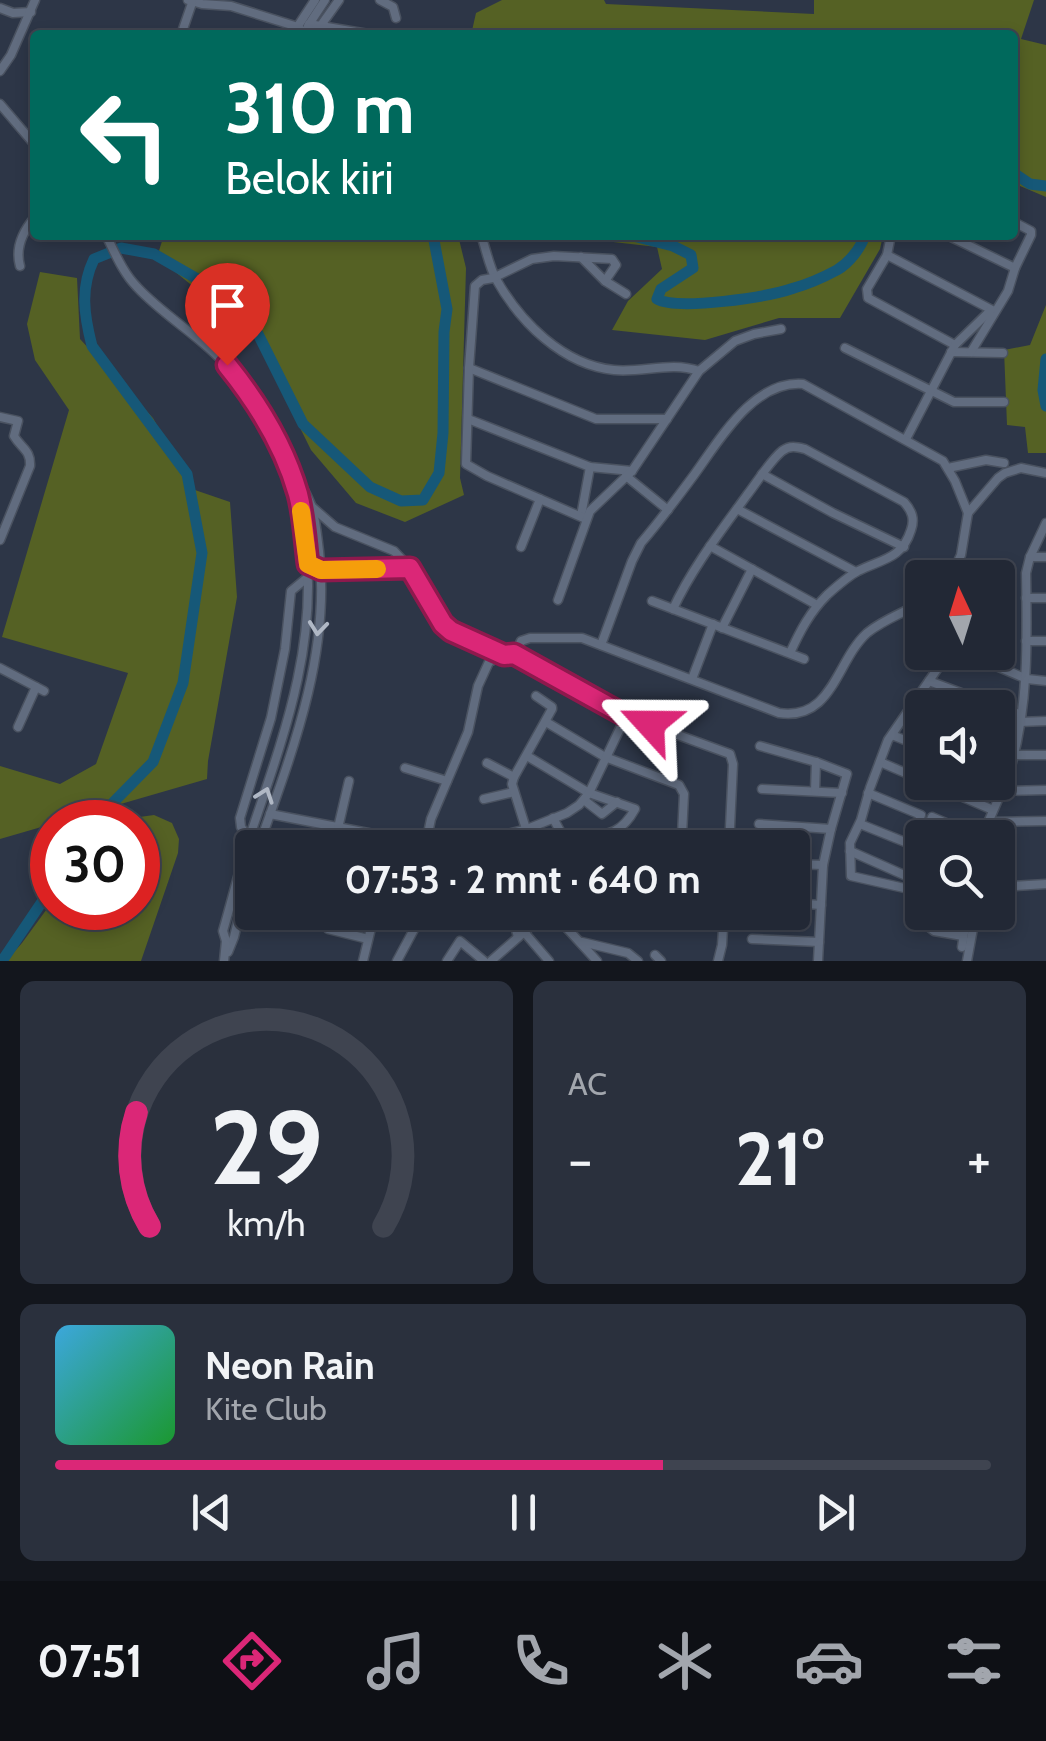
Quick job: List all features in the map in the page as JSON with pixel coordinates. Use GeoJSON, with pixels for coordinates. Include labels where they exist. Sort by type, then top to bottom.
{"type":"FeatureCollection","features":[{"type":"Feature","properties":{"kind":"street"},"geometry":{"type":"LineString","coordinates":[[0,70],[35,0]]}},
{"type":"Feature","properties":{"kind":"street"},"geometry":{"type":"LineString","coordinates":[[301,30],[316,0]]}},
{"type":"Feature","properties":{"kind":"street"},"geometry":{"type":"LineString","coordinates":[[301,30],[325,0]]}},
{"type":"Feature","properties":{"kind":"street"},"geometry":{"type":"LineString","coordinates":[[318,30],[339,0]]}},
{"type":"Feature","properties":{"kind":"street"},"geometry":{"type":"LineString","coordinates":[[380,0],[393,7],[396,18]]}},
{"type":"Feature","properties":{"kind":"street"},"geometry":{"type":"LineString","coordinates":[[183,30],[190,1],[232,3],[301,30],[321,25],[348,30]]}},
{"type":"Feature","properties":{"kind":"street"},"geometry":{"type":"LineString","coordinates":[[0,8],[31,12]]}},
{"type":"Feature","properties":{"kind":"street"},"geometry":{"type":"LineString","coordinates":[[0,104],[30,139]]}},
{"type":"Feature","properties":{"kind":"street"},"geometry":{"type":"LineString","coordinates":[[971,352],[1008,291],[1031,232],[1018,224]]}},
{"type":"Feature","properties":{"kind":"street"},"geometry":{"type":"LineString","coordinates":[[20,266],[18,254],[30,225]]}},
{"type":"Feature","properties":{"kind":"street"},"geometry":{"type":"LineString","coordinates":[[108,240],[136,286],[210,348],[242,383],[311,506],[335,527],[394,551],[410,568],[443,624],[504,655]]}},
{"type":"Feature","properties":{"kind":"street"},"geometry":{"type":"LineString","coordinates":[[483,240],[494,277],[527,323],[569,356],[616,370],[678,367],[699,371]]}},
{"type":"Feature","properties":{"kind":"street"},"geometry":{"type":"LineString","coordinates":[[890,240],[887,255],[868,285],[868,298],[953,348],[1002,353]]}},
{"type":"Feature","properties":{"kind":"street"},"geometry":{"type":"LineString","coordinates":[[956,240],[1015,268]]}},
{"type":"Feature","properties":{"kind":"street"},"geometry":{"type":"LineString","coordinates":[[887,255],[994,311]]}},
{"type":"Feature","properties":{"kind":"street"},"geometry":{"type":"LineString","coordinates":[[584,517],[469,466],[466,457],[475,286],[532,259],[554,256],[614,261],[616,265],[605,281]]}},
{"type":"Feature","properties":{"kind":"street"},"geometry":{"type":"LineString","coordinates":[[581,258],[626,294]]}},
{"type":"Feature","properties":{"kind":"street"},"geometry":{"type":"LineString","coordinates":[[906,439],[953,348],[994,311]]}},
{"type":"Feature","properties":{"kind":"street"},"geometry":{"type":"LineString","coordinates":[[584,517],[629,474],[699,371],[736,341],[780,329]]}},
{"type":"Feature","properties":{"kind":"street"},"geometry":{"type":"LineString","coordinates":[[845,348],[960,403],[1004,402]]}},
{"type":"Feature","properties":{"kind":"street"},"geometry":{"type":"LineString","coordinates":[[469,368],[596,419],[667,419]]}},
{"type":"Feature","properties":{"kind":"street"},"geometry":{"type":"LineString","coordinates":[[600,645],[636,552],[730,426],[772,391],[796,383],[942,461],[968,513],[959,560]]}},
{"type":"Feature","properties":{"kind":"street"},"geometry":{"type":"LineString","coordinates":[[0,417],[18,420],[14,436],[30,457],[30,466],[0,540]]}},
{"type":"Feature","properties":{"kind":"street"},"geometry":{"type":"LineString","coordinates":[[468,419],[590,467],[629,474],[668,510]]}},
{"type":"Feature","properties":{"kind":"street"},"geometry":{"type":"LineString","coordinates":[[673,609],[710,546],[762,474],[784,449],[805,449],[904,502],[912,510],[913,525],[904,547],[897,553],[856,572],[817,605],[790,653]]}},
{"type":"Feature","properties":{"kind":"street"},"geometry":{"type":"LineString","coordinates":[[948,468],[986,460],[1004,463]]}},
{"type":"Feature","properties":{"kind":"street"},"geometry":{"type":"LineString","coordinates":[[252,830],[280,752],[296,692],[304,639],[308,564],[301,510],[289,467]]}},
{"type":"Feature","properties":{"kind":"street"},"geometry":{"type":"LineString","coordinates":[[558,600],[584,517],[590,467]]}},
{"type":"Feature","properties":{"kind":"street"},"geometry":{"type":"LineString","coordinates":[[968,513],[1005,473],[1021,468],[1046,472]]}},
{"type":"Feature","properties":{"kind":"street"},"geometry":{"type":"LineString","coordinates":[[762,474],[833,514],[904,547]]}},
{"type":"Feature","properties":{"kind":"street"},"geometry":{"type":"LineString","coordinates":[[520,547],[540,499]]}},
{"type":"Feature","properties":{"kind":"street"},"geometry":{"type":"LineString","coordinates":[[301,510],[311,506]]}},
{"type":"Feature","properties":{"kind":"street"},"geometry":{"type":"LineString","coordinates":[[264,830],[298,735],[314,669],[321,570],[311,506]]}},
{"type":"Feature","properties":{"kind":"street"},"geometry":{"type":"LineString","coordinates":[[737,509],[856,572]]}},
{"type":"Feature","properties":{"kind":"street"},"geometry":{"type":"LineString","coordinates":[[1015,746],[1027,679],[1026,573],[1046,523]]}},
{"type":"Feature","properties":{"kind":"street"},"geometry":{"type":"LineString","coordinates":[[710,546],[817,605]]}},
{"type":"Feature","properties":{"kind":"street"},"geometry":{"type":"LineString","coordinates":[[1030,557],[1046,557]]}},
{"type":"Feature","properties":{"kind":"street"},"geometry":{"type":"LineString","coordinates":[[308,564],[321,570],[410,568]]}},
{"type":"Feature","properties":{"kind":"street"},"geometry":{"type":"LineString","coordinates":[[692,678],[717,626],[752,569]]}},
{"type":"Feature","properties":{"kind":"street"},"geometry":{"type":"LineString","coordinates":[[243,830],[242,807],[274,702],[291,591],[308,577]]}},
{"type":"Feature","properties":{"kind":"street"},"geometry":{"type":"LineString","coordinates":[[1026,598],[1046,598]]}},
{"type":"Feature","properties":{"kind":"street"},"geometry":{"type":"LineString","coordinates":[[652,601],[804,659]]}},
{"type":"Feature","properties":{"kind":"street"},"geometry":{"type":"LineString","coordinates":[[514,654],[521,641],[530,638],[582,638],[792,714],[819,703],[866,635],[905,610]]}},
{"type":"Feature","properties":{"kind":"street"},"geometry":{"type":"LineString","coordinates":[[1026,641],[1046,642]]}},
{"type":"Feature","properties":{"kind":"street"},"geometry":{"type":"LineString","coordinates":[[427,830],[468,732],[480,680],[492,660],[514,654],[626,716],[732,756],[730,830]]}},
{"type":"Feature","properties":{"kind":"street"},"geometry":{"type":"LineString","coordinates":[[0,668],[40,689],[18,727]]}},
{"type":"Feature","properties":{"kind":"street"},"geometry":{"type":"LineString","coordinates":[[923,690],[937,670]]}},
{"type":"Feature","properties":{"kind":"street"},"geometry":{"type":"LineString","coordinates":[[1006,670],[1027,679],[1046,681]]}},
{"type":"Feature","properties":{"kind":"street"},"geometry":{"type":"LineString","coordinates":[[929,681],[954,690]]}},
{"type":"Feature","properties":{"kind":"street"},"geometry":{"type":"LineString","coordinates":[[536,696],[552,708],[514,777],[514,792],[526,829],[575,808],[587,796],[626,716]]}},
{"type":"Feature","properties":{"kind":"street"},"geometry":{"type":"LineString","coordinates":[[905,716],[892,734],[850,844],[851,876],[905,888]]}},
{"type":"Feature","properties":{"kind":"street"},"geometry":{"type":"LineString","coordinates":[[1015,716],[1046,721]]}},
{"type":"Feature","properties":{"kind":"street"},"geometry":{"type":"LineString","coordinates":[[546,722],[605,756],[682,789],[682,830]]}},
{"type":"Feature","properties":{"kind":"street"},"geometry":{"type":"LineString","coordinates":[[892,734],[905,740]]}},
{"type":"Feature","properties":{"kind":"street"},"geometry":{"type":"LineString","coordinates":[[760,746],[847,774],[823,865],[818,961]]}},
{"type":"Feature","properties":{"kind":"street"},"geometry":{"type":"LineString","coordinates":[[1015,751],[1046,755]]}},
{"type":"Feature","properties":{"kind":"street"},"geometry":{"type":"LineString","coordinates":[[526,756],[587,796],[602,814],[617,802]]}},
{"type":"Feature","properties":{"kind":"street"},"geometry":{"type":"LineString","coordinates":[[815,792],[816,762]]}},
{"type":"Feature","properties":{"kind":"street"},"geometry":{"type":"LineString","coordinates":[[880,762],[905,772]]}},
{"type":"Feature","properties":{"kind":"street"},"geometry":{"type":"LineString","coordinates":[[487,763],[514,777]]}},
{"type":"Feature","properties":{"kind":"street"},"geometry":{"type":"LineString","coordinates":[[404,768],[447,781]]}},
{"type":"Feature","properties":{"kind":"street"},"geometry":{"type":"LineString","coordinates":[[338,828],[349,781]]}},
{"type":"Feature","properties":{"kind":"street"},"geometry":{"type":"LineString","coordinates":[[762,788],[842,793]]}},
{"type":"Feature","properties":{"kind":"street"},"geometry":{"type":"LineString","coordinates":[[1015,791],[1046,790]]}},
{"type":"Feature","properties":{"kind":"street"},"geometry":{"type":"LineString","coordinates":[[484,799],[514,792]]}},
{"type":"Feature","properties":{"kind":"street"},"geometry":{"type":"LineString","coordinates":[[860,824],[910,844],[921,814],[868,793]]}},
{"type":"Feature","properties":{"kind":"street"},"geometry":{"type":"LineString","coordinates":[[552,818],[564,843],[620,829],[635,810],[587,796]]}},
{"type":"Feature","properties":{"kind":"street"},"geometry":{"type":"LineString","coordinates":[[968,800],[993,810]]}},
{"type":"Feature","properties":{"kind":"street"},"geometry":{"type":"LineString","coordinates":[[989,820],[997,800]]}},
{"type":"Feature","properties":{"kind":"street"},"geometry":{"type":"LineString","coordinates":[[270,814],[349,830]]}},
{"type":"Feature","properties":{"kind":"street"},"geometry":{"type":"LineString","coordinates":[[1015,822],[1046,822]]}},
{"type":"Feature","properties":{"kind":"street"},"geometry":{"type":"LineString","coordinates":[[759,824],[831,828]]}},
{"type":"Feature","properties":{"kind":"street"},"geometry":{"type":"LineString","coordinates":[[850,851],[905,875]]}},
{"type":"Feature","properties":{"kind":"street"},"geometry":{"type":"LineString","coordinates":[[810,865],[823,865]]}},
{"type":"Feature","properties":{"kind":"street"},"geometry":{"type":"LineString","coordinates":[[1015,886],[1046,884]]}},
{"type":"Feature","properties":{"kind":"street"},"geometry":{"type":"LineString","coordinates":[[225,958],[224,931],[235,891]]}},
{"type":"Feature","properties":{"kind":"street"},"geometry":{"type":"LineString","coordinates":[[810,904],[821,904]]}},
{"type":"Feature","properties":{"kind":"street"},"geometry":{"type":"LineString","coordinates":[[225,958],[236,930]]}},
{"type":"Feature","properties":{"kind":"street"},"geometry":{"type":"LineString","coordinates":[[332,930],[368,939]]}},
{"type":"Feature","properties":{"kind":"street"},"geometry":{"type":"LineString","coordinates":[[363,961],[370,930]]}},
{"type":"Feature","properties":{"kind":"street"},"geometry":{"type":"LineString","coordinates":[[397,961],[414,930]]}},
{"type":"Feature","properties":{"kind":"street"},"geometry":{"type":"LineString","coordinates":[[519,930],[549,961]]}},
{"type":"Feature","properties":{"kind":"street"},"geometry":{"type":"LineString","coordinates":[[447,961],[460,942],[493,960],[526,930]]}},
{"type":"Feature","properties":{"kind":"street"},"geometry":{"type":"LineString","coordinates":[[568,930],[597,961]]}},
{"type":"Feature","properties":{"kind":"street"},"geometry":{"type":"LineString","coordinates":[[718,961],[723,930]]}},
{"type":"Feature","properties":{"kind":"street"},"geometry":{"type":"LineString","coordinates":[[934,930],[964,936]]}},
{"type":"Feature","properties":{"kind":"street"},"geometry":{"type":"LineString","coordinates":[[962,947],[965,930]]}},
{"type":"Feature","properties":{"kind":"street"},"geometry":{"type":"LineString","coordinates":[[967,961],[973,930]]}},
{"type":"Feature","properties":{"kind":"street"},"geometry":{"type":"LineString","coordinates":[[752,939],[819,942]]}},
{"type":"Feature","properties":{"kind":"street"},"geometry":{"type":"LineString","coordinates":[[580,942],[628,953],[638,961]]}},
{"type":"Feature","properties":{"kind":"green space"},"geometry":{"type":"Polygon","coordinates":[[[502,0],[604,0],[606,4],[814,14],[814,0],[1034,0],[1021,39],[1046,45],[1046,197],[1018,185],[1018,30],[472,30],[476,13],[502,0]]]}},
{"type":"Feature","properties":{"kind":"green space"},"geometry":{"type":"Polygon","coordinates":[[[162,240],[459,240],[466,268],[460,478],[464,495],[405,522],[356,503],[311,450],[255,337],[157,257],[162,240]]]}},
{"type":"Feature","properties":{"kind":"green space"},"geometry":{"type":"Polygon","coordinates":[[[596,240],[882,240],[840,318],[779,318],[705,340],[612,330],[628,301],[662,269],[657,247],[596,240]]]}},
{"type":"Feature","properties":{"kind":"green space"},"geometry":{"type":"Polygon","coordinates":[[[40,272],[77,278],[80,339],[153,418],[192,489],[230,502],[237,597],[207,779],[135,800],[30,800],[30,830],[0,839],[0,766],[60,784],[96,764],[128,673],[2,637],[69,410],[35,360],[27,324],[40,272]]]}},
{"type":"Feature","properties":{"kind":"green space"},"geometry":{"type":"Polygon","coordinates":[[[1046,305],[1046,453],[1028,453],[1025,427],[1007,425],[1004,350],[1030,345],[1046,305]]]}},
{"type":"Feature","properties":{"kind":"green space"},"geometry":{"type":"Polygon","coordinates":[[[160,818],[172,823],[179,839],[160,906],[160,818]]]}},
{"type":"Feature","properties":{"kind":"green space"},"geometry":{"type":"Polygon","coordinates":[[[32,930],[152,930],[141,961],[6,961],[32,930]]]}},
{"type":"Feature","properties":{"kind":"waterway"},"geometry":{"type":"LineString","coordinates":[[1018,176],[1030,184],[1046,186]]}},
{"type":"Feature","properties":{"kind":"waterway"},"geometry":{"type":"LineString","coordinates":[[116,800],[153,762],[183,683],[202,553],[187,474],[92,346],[85,302],[94,259],[121,248],[154,254],[201,281],[258,334],[303,424],[370,487],[401,501],[423,500],[439,473],[443,433],[447,309],[434,240]]}},
{"type":"Feature","properties":{"kind":"waterway"},"geometry":{"type":"LineString","coordinates":[[649,240],[691,255],[693,268],[661,289],[657,299],[684,304],[745,299],[810,282],[846,263],[863,240]]}},
{"type":"Feature","properties":{"kind":"waterway"},"geometry":{"type":"LineString","coordinates":[[1046,359],[1046,406]]}},
{"type":"Feature","properties":{"kind":"waterway"},"geometry":{"type":"LineString","coordinates":[[2,961],[30,920]]}},
{"type":"Feature","properties":{"kind":"slow traffic"},"geometry":{"type":"LineString","coordinates":[[301,511],[308,564],[321,570],[377,569]]}},
{"type":"Feature","properties":{"kind":"route"},"geometry":{"type":"LineString","coordinates":[[227,365],[264,419],[289,467],[301,510],[308,564],[321,570],[410,568],[451,631],[504,655],[514,654],[626,716],[650,724]]}}]}
